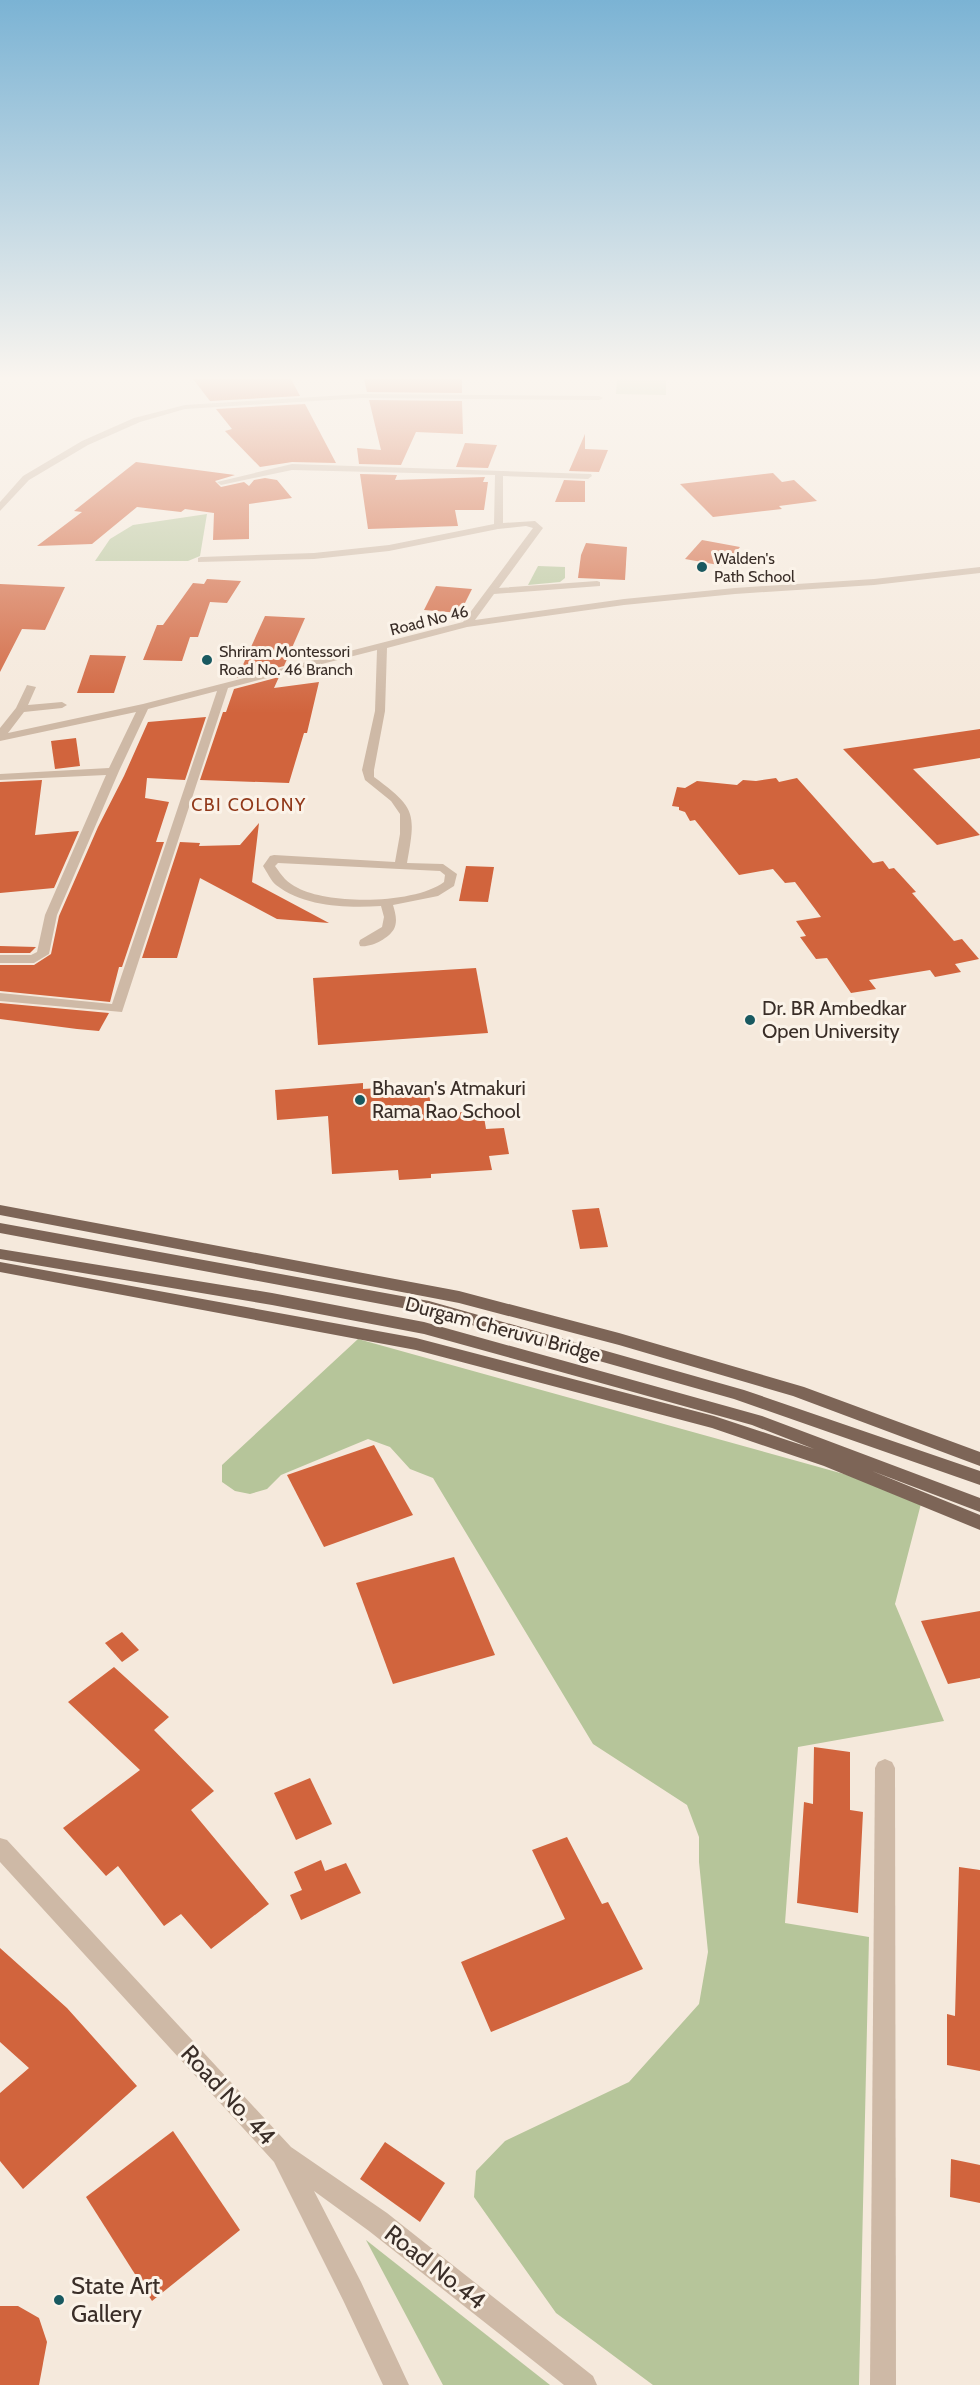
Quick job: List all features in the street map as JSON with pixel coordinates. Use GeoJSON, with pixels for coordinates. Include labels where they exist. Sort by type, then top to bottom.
{"type":"FeatureCollection","features":[{"type":"Feature","properties":{"kind":"main road"},"geometry":{"type":"LineString","coordinates":[[0,1210],[459,1297],[619,1339],[798,1391],[897,1426],[980,1459]]}},
{"type":"Feature","properties":{"kind":"main road","name":"Durgam Cheruvu Bridge"},"geometry":{"type":"LineString","coordinates":[[0,1228],[429,1307],[738,1394],[980,1478]]}},
{"type":"Feature","properties":{"kind":"main road","name":"Durgam Cheruvu Bridge"},"geometry":{"type":"LineString","coordinates":[[0,1254],[272,1299],[424,1328],[756,1419],[980,1505]]}},
{"type":"Feature","properties":{"kind":"main road"},"geometry":{"type":"LineString","coordinates":[[0,1267],[427,1347],[714,1422],[830,1461],[980,1523]]}},
{"type":"Feature","properties":{"kind":"street"},"geometry":{"type":"LineString","coordinates":[[0,508],[15,490]]}},
{"type":"Feature","properties":{"kind":"street"},"geometry":{"type":"LineString","coordinates":[[498,526],[499,490]]}},
{"type":"Feature","properties":{"kind":"street"},"geometry":{"type":"LineString","coordinates":[[201,560],[314,556],[389,548],[498,526],[535,524],[538,528],[467,624]]}},
{"type":"Feature","properties":{"kind":"street","name":"Road No 46"},"geometry":{"type":"LineString","coordinates":[[1,738],[224,687],[467,624],[635,601],[735,591],[874,582],[980,570]]}},
{"type":"Feature","properties":{"kind":"street"},"geometry":{"type":"LineString","coordinates":[[491,591],[597,584]]}},
{"type":"Feature","properties":{"kind":"street"},"geometry":{"type":"LineString","coordinates":[[382,647],[380,711],[368,770],[369,778],[396,798],[405,809],[408,820],[400,866]]}},
{"type":"Feature","properties":{"kind":"street"},"geometry":{"type":"LineString","coordinates":[[1,738],[4,730],[21,709],[32,687]]}},
{"type":"Feature","properties":{"kind":"street"},"geometry":{"type":"LineString","coordinates":[[0,997],[117,1009],[224,687]]}},
{"type":"Feature","properties":{"kind":"street"},"geometry":{"type":"LineString","coordinates":[[21,709],[62,705]]}},
{"type":"Feature","properties":{"kind":"street"},"geometry":{"type":"LineString","coordinates":[[0,959],[34,959],[43,954],[51,915],[113,771],[144,706]]}},
{"type":"Feature","properties":{"kind":"street"},"geometry":{"type":"LineString","coordinates":[[0,777],[113,771]]}},
{"type":"Feature","properties":{"kind":"street"},"geometry":{"type":"LineString","coordinates":[[274,859],[285,859],[443,868],[451,874],[450,883],[437,893],[386,901],[327,901],[306,897],[286,888],[272,876],[269,866],[274,859]]}},
{"type":"Feature","properties":{"kind":"street"},"geometry":{"type":"LineString","coordinates":[[365,943],[380,936],[388,928],[390,917],[386,901]]}},
{"type":"Feature","properties":{"kind":"street"},"geometry":{"type":"LineString","coordinates":[[883,2385],[885,1768]]}},
{"type":"Feature","properties":{"kind":"street","name":"Road No. 44"},"geometry":{"type":"LineString","coordinates":[[0,1847],[282,2154],[352,2291],[396,2385]]}},
{"type":"Feature","properties":{"kind":"street","name":"Road No.44"},"geometry":{"type":"LineString","coordinates":[[282,2154],[378,2222],[584,2385]]}},
{"type":"Feature","properties":{"kind":"green space"},"geometry":{"type":"Polygon","coordinates":[[[207,514],[200,556],[188,561],[95,561],[110,539],[133,525],[207,514]]]}},
{"type":"Feature","properties":{"kind":"green space"},"geometry":{"type":"Polygon","coordinates":[[[538,566],[565,567],[565,578],[560,582],[528,585],[538,566]]]}},
{"type":"Feature","properties":{"kind":"green space"},"geometry":{"type":"Polygon","coordinates":[[[358,1339],[923,1496],[895,1604],[944,1721],[798,1747],[785,1923],[869,1937],[859,2385],[653,2385],[556,2313],[474,2197],[476,2171],[505,2141],[629,2082],[699,2004],[708,1952],[699,1862],[699,1837],[687,1805],[593,1744],[433,1478],[410,1469],[390,1447],[368,1439],[281,1475],[267,1489],[250,1494],[235,1491],[222,1482],[222,1465],[358,1339]]]}},
{"type":"Feature","properties":{"kind":"green space"},"geometry":{"type":"Polygon","coordinates":[[[366,2240],[550,2385],[443,2385],[366,2240]]]}},
{"type":"Feature","properties":{"kind":"building"},"geometry":{"type":"Polygon","coordinates":[[[100,490],[286,490],[292,498],[249,504],[249,539],[213,540],[214,513],[137,507],[92,544],[37,546],[82,512],[74,511],[100,490]]]}},
{"type":"Feature","properties":{"kind":"building"},"geometry":{"type":"Polygon","coordinates":[[[362,490],[487,490],[484,510],[455,510],[458,526],[368,529],[362,490]]]}},
{"type":"Feature","properties":{"kind":"building"},"geometry":{"type":"Polygon","coordinates":[[[560,490],[585,490],[585,502],[555,502],[560,490]]]}},
{"type":"Feature","properties":{"kind":"building"},"geometry":{"type":"Polygon","coordinates":[[[686,490],[805,490],[817,501],[779,506],[782,509],[713,517],[686,490]]]}},
{"type":"Feature","properties":{"kind":"building"},"geometry":{"type":"Polygon","coordinates":[[[702,540],[740,547],[724,566],[685,559],[702,540]]]}},
{"type":"Feature","properties":{"kind":"building"},"geometry":{"type":"Polygon","coordinates":[[[586,543],[627,547],[625,580],[578,578],[581,555],[586,543]]]}},
{"type":"Feature","properties":{"kind":"building"},"geometry":{"type":"Polygon","coordinates":[[[207,579],[241,581],[227,603],[210,602],[198,637],[190,637],[182,661],[143,660],[157,625],[163,625],[193,583],[204,584],[207,579]]]}},
{"type":"Feature","properties":{"kind":"building"},"geometry":{"type":"Polygon","coordinates":[[[0,584],[65,587],[45,630],[22,629],[0,672],[0,584]]]}},
{"type":"Feature","properties":{"kind":"building"},"geometry":{"type":"Polygon","coordinates":[[[436,586],[472,589],[460,613],[424,610],[436,586]]]}},
{"type":"Feature","properties":{"kind":"building"},"geometry":{"type":"Polygon","coordinates":[[[265,616],[305,618],[284,666],[237,678],[265,616]]]}},
{"type":"Feature","properties":{"kind":"building"},"geometry":{"type":"Polygon","coordinates":[[[90,655],[126,656],[114,693],[77,693],[90,655]]]}},
{"type":"Feature","properties":{"kind":"building"},"geometry":{"type":"Polygon","coordinates":[[[279,677],[274,688],[319,682],[307,733],[304,733],[289,783],[200,780],[223,712],[226,712],[234,689],[279,677]]]}},
{"type":"Feature","properties":{"kind":"building"},"geometry":{"type":"Polygon","coordinates":[[[206,717],[185,780],[147,778],[145,798],[169,802],[156,842],[164,842],[122,967],[119,967],[110,1002],[0,991],[0,965],[34,965],[51,954],[59,916],[148,722],[206,717]]]}},
{"type":"Feature","properties":{"kind":"building"},"geometry":{"type":"Polygon","coordinates":[[[980,729],[980,758],[913,769],[980,835],[937,845],[843,749],[980,729]]]}},
{"type":"Feature","properties":{"kind":"building"},"geometry":{"type":"Polygon","coordinates":[[[76,738],[80,766],[55,769],[51,741],[76,738]]]}},
{"type":"Feature","properties":{"kind":"building"},"geometry":{"type":"Polygon","coordinates":[[[776,778],[779,782],[797,778],[873,863],[883,861],[889,869],[894,868],[916,892],[912,893],[954,941],[962,939],[979,959],[955,964],[961,972],[935,977],[930,970],[869,980],[876,989],[851,993],[827,958],[816,959],[800,937],[806,936],[796,921],[821,917],[795,882],[785,883],[773,869],[739,875],[695,820],[690,821],[685,812],[679,810],[679,807],[672,806],[677,787],[685,788],[697,781],[737,785],[743,780],[776,778]]]}},
{"type":"Feature","properties":{"kind":"building"},"geometry":{"type":"Polygon","coordinates":[[[42,780],[35,835],[79,831],[54,888],[0,893],[0,782],[42,780]]]}},
{"type":"Feature","properties":{"kind":"building"},"geometry":{"type":"Polygon","coordinates":[[[259,823],[252,882],[329,923],[277,919],[200,878],[177,958],[142,958],[180,842],[200,843],[199,846],[240,845],[259,823]]]}},
{"type":"Feature","properties":{"kind":"building"},"geometry":{"type":"Polygon","coordinates":[[[466,866],[494,867],[488,902],[459,901],[466,866]]]}},
{"type":"Feature","properties":{"kind":"building"},"geometry":{"type":"Polygon","coordinates":[[[0,946],[36,947],[30,953],[0,953],[0,946]]]}},
{"type":"Feature","properties":{"kind":"building"},"geometry":{"type":"Polygon","coordinates":[[[476,968],[488,1033],[318,1045],[313,978],[476,968]]]}},
{"type":"Feature","properties":{"kind":"building"},"geometry":{"type":"Polygon","coordinates":[[[0,1003],[109,1013],[99,1031],[77,1029],[0,1019],[0,1003]]]}},
{"type":"Feature","properties":{"kind":"building"},"geometry":{"type":"Polygon","coordinates":[[[363,1083],[363,1089],[428,1085],[432,1114],[483,1111],[486,1129],[504,1128],[509,1154],[489,1156],[492,1170],[431,1174],[431,1178],[399,1180],[398,1170],[332,1174],[328,1116],[277,1120],[275,1090],[363,1083]]]}},
{"type":"Feature","properties":{"kind":"building"},"geometry":{"type":"Polygon","coordinates":[[[599,1208],[608,1247],[580,1249],[572,1210],[599,1208]]]}},
{"type":"Feature","properties":{"kind":"building"},"geometry":{"type":"Polygon","coordinates":[[[374,1445],[413,1515],[324,1547],[287,1475],[374,1445]]]}},
{"type":"Feature","properties":{"kind":"building"},"geometry":{"type":"Polygon","coordinates":[[[454,1557],[495,1655],[393,1684],[356,1583],[454,1557]]]}},
{"type":"Feature","properties":{"kind":"building"},"geometry":{"type":"Polygon","coordinates":[[[980,1611],[980,1678],[948,1684],[921,1621],[980,1611]]]}},
{"type":"Feature","properties":{"kind":"building"},"geometry":{"type":"Polygon","coordinates":[[[122,1632],[139,1650],[122,1662],[105,1643],[122,1632]]]}},
{"type":"Feature","properties":{"kind":"building"},"geometry":{"type":"Polygon","coordinates":[[[114,1667],[169,1717],[154,1730],[214,1791],[191,1810],[269,1904],[211,1949],[181,1914],[164,1926],[118,1866],[106,1876],[63,1828],[140,1770],[68,1702],[114,1667]]]}},
{"type":"Feature","properties":{"kind":"building"},"geometry":{"type":"Polygon","coordinates":[[[814,1747],[850,1752],[850,1810],[863,1812],[858,1913],[797,1903],[804,1802],[813,1804],[814,1747]]]}},
{"type":"Feature","properties":{"kind":"building"},"geometry":{"type":"Polygon","coordinates":[[[310,1778],[332,1824],[296,1840],[274,1793],[310,1778]]]}},
{"type":"Feature","properties":{"kind":"building"},"geometry":{"type":"Polygon","coordinates":[[[567,1837],[602,1904],[608,1902],[643,1969],[491,2032],[461,1962],[565,1919],[532,1850],[567,1837]]]}},
{"type":"Feature","properties":{"kind":"building"},"geometry":{"type":"Polygon","coordinates":[[[321,1860],[325,1871],[346,1863],[361,1893],[301,1920],[290,1895],[302,1890],[294,1872],[321,1860]]]}},
{"type":"Feature","properties":{"kind":"building"},"geometry":{"type":"Polygon","coordinates":[[[959,1867],[980,1870],[980,2071],[947,2065],[947,2014],[955,2016],[959,1867]]]}},
{"type":"Feature","properties":{"kind":"building"},"geometry":{"type":"Polygon","coordinates":[[[0,1948],[67,2008],[137,2086],[23,2189],[0,2161],[0,2093],[29,2068],[0,2042],[0,1948]]]}},
{"type":"Feature","properties":{"kind":"building"},"geometry":{"type":"Polygon","coordinates":[[[173,2131],[240,2230],[152,2301],[86,2197],[173,2131]]]}},
{"type":"Feature","properties":{"kind":"building"},"geometry":{"type":"Polygon","coordinates":[[[385,2142],[445,2183],[420,2222],[360,2179],[385,2142]]]}},
{"type":"Feature","properties":{"kind":"building"},"geometry":{"type":"Polygon","coordinates":[[[951,2159],[980,2165],[980,2203],[950,2197],[951,2159]]]}},
{"type":"Feature","properties":{"kind":"building"},"geometry":{"type":"Polygon","coordinates":[[[0,2306],[18,2306],[39,2318],[47,2342],[39,2385],[0,2385],[0,2306]]]}},
{"type":"Feature","properties":{"kind":"place","name":"Walden's Path School"},"geometry":{"type":"Point","coordinates":[702,567]}},
{"type":"Feature","properties":{"kind":"place","name":"Shriram Montessori Road No. 46 Branch"},"geometry":{"type":"Point","coordinates":[207,660]}},
{"type":"Feature","properties":{"kind":"place","name":"Dr. BR Ambedkar Open University"},"geometry":{"type":"Point","coordinates":[750,1020]}},
{"type":"Feature","properties":{"kind":"place","name":"Bhavan's Atmakuri Rama Rao School"},"geometry":{"type":"Point","coordinates":[360,1100]}},
{"type":"Feature","properties":{"kind":"place","name":"State Art Gallery"},"geometry":{"type":"Point","coordinates":[59,2300]}},
{"type":"Feature","properties":{"kind":"district","name":"CBI COLONY"},"geometry":{"type":"Point","coordinates":[249,805]}}]}
